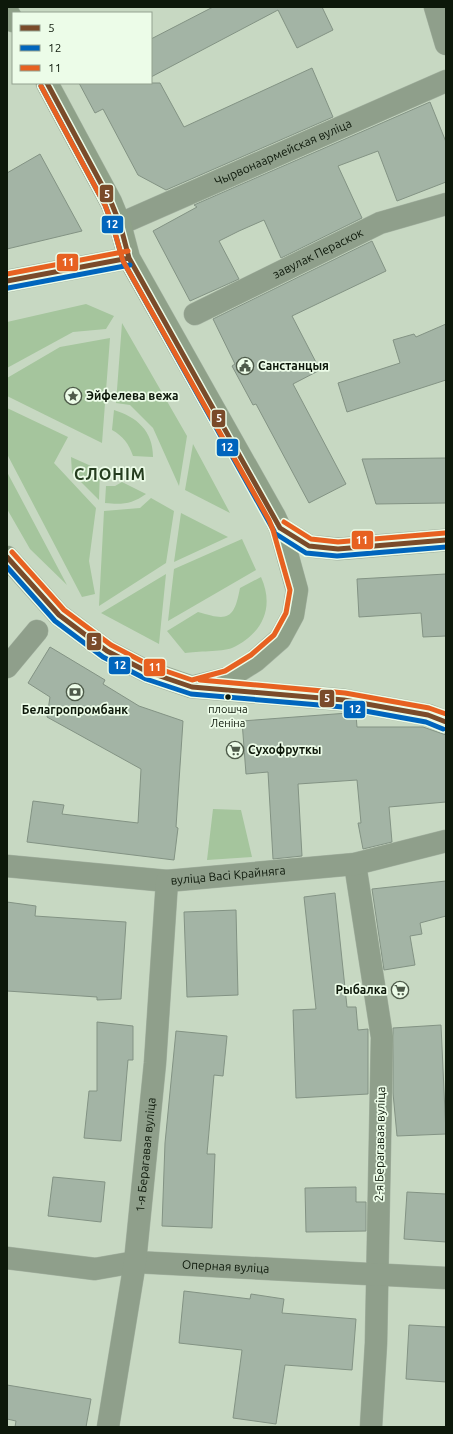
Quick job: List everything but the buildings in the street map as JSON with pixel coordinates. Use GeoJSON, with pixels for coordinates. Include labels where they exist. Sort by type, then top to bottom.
{"type":"FeatureCollection","features":[{"type":"Feature","properties":{"kind":"main road"},"geometry":{"type":"LineString","coordinates":[[48,84],[111,202],[120,224],[129,258],[280,528],[297,590],[293,615],[280,638],[254,661],[228,678],[192,687]]}},
{"type":"Feature","properties":{"kind":"main road"},"geometry":{"type":"LineString","coordinates":[[7,281],[129,258]]}},
{"type":"Feature","properties":{"kind":"main road"},"geometry":{"type":"LineString","coordinates":[[280,528],[309,546],[338,549],[446,540]]}},
{"type":"Feature","properties":{"kind":"main road"},"geometry":{"type":"LineString","coordinates":[[7,557],[59,615],[107,651],[148,672],[192,687],[344,700],[428,715],[446,722]]}},
{"type":"Feature","properties":{"kind":"street"},"geometry":{"type":"LineString","coordinates":[[435,7],[446,44]]}},
{"type":"Feature","properties":{"kind":"street","name":"Чырвонаармейская вуліца"},"geometry":{"type":"LineString","coordinates":[[120,224],[446,82]]}},
{"type":"Feature","properties":{"kind":"street","name":"завулак Пераскок"},"geometry":{"type":"LineString","coordinates":[[195,314],[380,223],[446,204]]}},
{"type":"Feature","properties":{"kind":"street"},"geometry":{"type":"LineString","coordinates":[[7,667],[37,631]]}},
{"type":"Feature","properties":{"kind":"street","name":"вуліца Васі Крайняга"},"geometry":{"type":"LineString","coordinates":[[7,866],[167,881],[355,864],[446,841]]}},
{"type":"Feature","properties":{"kind":"street","name":"2-я Берагавая вуліца"},"geometry":{"type":"LineString","coordinates":[[355,864],[382,1037],[377,1274],[371,1427]]}},
{"type":"Feature","properties":{"kind":"street","name":"1-я Берагавая вуліца"},"geometry":{"type":"LineString","coordinates":[[108,1427],[135,1262],[155,1063],[167,881]]}},
{"type":"Feature","properties":{"kind":"street","name":"Оперная вуліца"},"geometry":{"type":"LineString","coordinates":[[7,1258],[95,1269],[135,1262],[446,1278]]}},
{"type":"Feature","properties":{"kind":"green space"},"geometry":{"type":"Polygon","coordinates":[[[86,304],[114,316],[106,329],[73,332],[7,368],[7,322],[86,304]]]}},
{"type":"Feature","properties":{"kind":"green space"},"geometry":{"type":"Polygon","coordinates":[[[122,323],[187,436],[179,486],[153,428],[130,405],[116,403],[122,323]]]}},
{"type":"Feature","properties":{"kind":"green space"},"geometry":{"type":"Polygon","coordinates":[[[110,338],[102,443],[7,396],[7,378],[60,347],[110,338]]]}},
{"type":"Feature","properties":{"kind":"green space"},"geometry":{"type":"Polygon","coordinates":[[[7,408],[68,437],[54,463],[96,508],[89,561],[95,594],[82,597],[7,454],[7,408]]]}},
{"type":"Feature","properties":{"kind":"green space"},"geometry":{"type":"Polygon","coordinates":[[[114,410],[130,417],[142,426],[150,440],[153,457],[133,456],[125,441],[112,430],[114,410]]]}},
{"type":"Feature","properties":{"kind":"green space"},"geometry":{"type":"Polygon","coordinates":[[[193,444],[230,513],[185,490],[193,444]]]}},
{"type":"Feature","properties":{"kind":"green space"},"geometry":{"type":"Polygon","coordinates":[[[71,457],[100,470],[99,500],[72,473],[71,457]]]}},
{"type":"Feature","properties":{"kind":"green space"},"geometry":{"type":"Polygon","coordinates":[[[7,472],[67,585],[30,549],[7,509],[7,472]]]}},
{"type":"Feature","properties":{"kind":"green space"},"geometry":{"type":"Polygon","coordinates":[[[122,482],[146,494],[127,503],[105,503],[106,486],[115,486],[122,482]]]}},
{"type":"Feature","properties":{"kind":"green space"},"geometry":{"type":"Polygon","coordinates":[[[151,498],[174,511],[166,563],[99,606],[104,511],[140,508],[151,498]]]}},
{"type":"Feature","properties":{"kind":"green space"},"geometry":{"type":"Polygon","coordinates":[[[181,513],[228,537],[174,562],[181,513]]]}},
{"type":"Feature","properties":{"kind":"green space"},"geometry":{"type":"Polygon","coordinates":[[[242,539],[256,570],[168,621],[174,569],[242,539]]]}},
{"type":"Feature","properties":{"kind":"green space"},"geometry":{"type":"Polygon","coordinates":[[[166,574],[159,644],[101,613],[166,574]]]}},
{"type":"Feature","properties":{"kind":"green space"},"geometry":{"type":"Polygon","coordinates":[[[261,577],[267,599],[263,619],[258,628],[251,635],[232,648],[185,653],[167,631],[198,612],[216,617],[228,615],[235,607],[240,588],[261,577]]]}},
{"type":"Feature","properties":{"kind":"green space"},"geometry":{"type":"Polygon","coordinates":[[[213,809],[241,810],[252,857],[207,860],[213,809]]]}},
{"type":"Feature","properties":{"kind":"transit line","name":"5"},"geometry":{"type":"LineString","coordinates":[[48,84],[111,202],[120,224],[129,258],[280,528]]}},
{"type":"Feature","properties":{"kind":"transit line","name":"12"},"geometry":{"type":"LineString","coordinates":[[41,86],[105,205],[123,261],[274,531]]}},
{"type":"Feature","properties":{"kind":"transit line","name":"11"},"geometry":{"type":"LineString","coordinates":[[12,552],[64,610],[111,645],[151,666],[192,680],[225,671],[251,655],[274,635],[286,613],[290,590],[269,520],[123,261],[105,205],[41,86]]}},
{"type":"Feature","properties":{"kind":"transit line","name":"11"},"geometry":{"type":"LineString","coordinates":[[7,274],[128,251]]}},
{"type":"Feature","properties":{"kind":"transit line","name":"5"},"geometry":{"type":"LineString","coordinates":[[7,281],[129,258]]}},
{"type":"Feature","properties":{"kind":"transit line","name":"12"},"geometry":{"type":"LineString","coordinates":[[8,288],[130,265]]}},
{"type":"Feature","properties":{"kind":"transit line","name":"11"},"geometry":{"type":"LineString","coordinates":[[284,522],[311,539],[338,542],[445,533]]}},
{"type":"Feature","properties":{"kind":"transit line","name":"5"},"geometry":{"type":"LineString","coordinates":[[280,528],[309,546],[338,549],[446,540]]}},
{"type":"Feature","properties":{"kind":"transit line","name":"12"},"geometry":{"type":"LineString","coordinates":[[276,534],[306,553],[337,556],[446,547]]}},
{"type":"Feature","properties":{"kind":"transit line","name":"5"},"geometry":{"type":"LineString","coordinates":[[7,557],[59,615],[107,651],[148,672],[192,687],[344,700],[428,715],[446,722]]}},
{"type":"Feature","properties":{"kind":"transit line","name":"12"},"geometry":{"type":"LineString","coordinates":[[7,567],[55,621],[103,657],[146,679],[191,694],[343,707],[426,722],[443,729]]}},
{"type":"Feature","properties":{"kind":"transit line","name":"11"},"geometry":{"type":"LineString","coordinates":[[200,680],[345,693],[429,708],[446,714]]}},
{"type":"Feature","properties":{"kind":"place","name":"Санстанцыя"},"geometry":{"type":"Point","coordinates":[245,366]}},
{"type":"Feature","properties":{"kind":"place","name":"Эйфелева вежа"},"geometry":{"type":"Point","coordinates":[73,396]}},
{"type":"Feature","properties":{"kind":"place","name":"Белагропромбанк"},"geometry":{"type":"Point","coordinates":[75,692]}},
{"type":"Feature","properties":{"kind":"place","name":"плошча Леніна"},"geometry":{"type":"Point","coordinates":[228,697]}},
{"type":"Feature","properties":{"kind":"place","name":"Сухофруткы"},"geometry":{"type":"Point","coordinates":[235,750]}},
{"type":"Feature","properties":{"kind":"place","name":"Рыбалка"},"geometry":{"type":"Point","coordinates":[400,990]}},
{"type":"Feature","properties":{"kind":"district","name":"СЛОНІМ"},"geometry":{"type":"Point","coordinates":[110,474]}}]}
